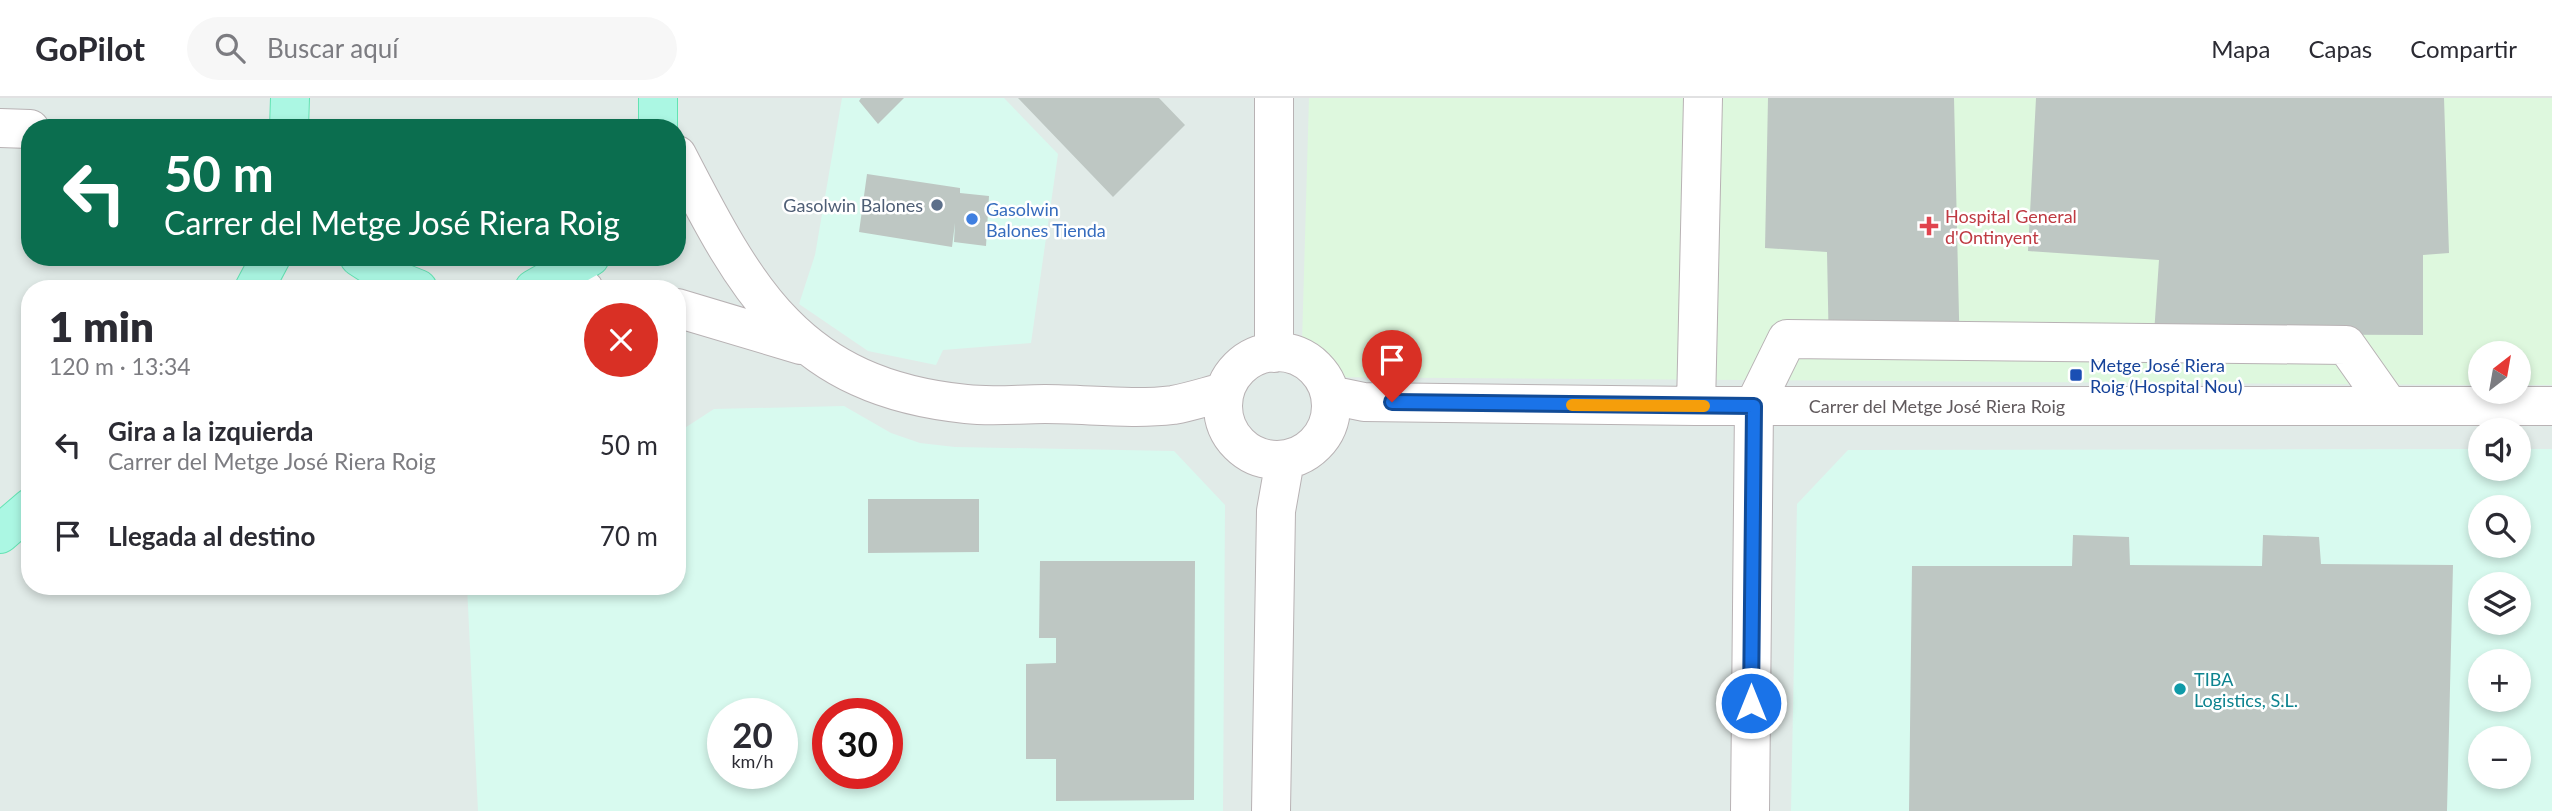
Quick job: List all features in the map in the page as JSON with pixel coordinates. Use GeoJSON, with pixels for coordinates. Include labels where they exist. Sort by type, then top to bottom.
{"type":"FeatureCollection","features":[{"type":"Feature","properties":{"kind":"main road"},"geometry":{"type":"LineString","coordinates":[[289,119],[290,98]]}},
{"type":"Feature","properties":{"kind":"main road"},"geometry":{"type":"LineString","coordinates":[[375,266],[399,280]]}},
{"type":"Feature","properties":{"kind":"main road"},"geometry":{"type":"LineString","coordinates":[[564,280],[580,266]]}},
{"type":"Feature","properties":{"kind":"main road"},"geometry":{"type":"LineString","coordinates":[[0,534],[21,516]]}},
{"type":"Feature","properties":{"kind":"street"},"geometry":{"type":"LineString","coordinates":[[1274,98],[1274,353]]}},
{"type":"Feature","properties":{"kind":"street"},"geometry":{"type":"LineString","coordinates":[[1696,406],[1703,98]]}},
{"type":"Feature","properties":{"kind":"street"},"geometry":{"type":"LineString","coordinates":[[0,128],[21,129]]}},
{"type":"Feature","properties":{"kind":"street"},"geometry":{"type":"LineString","coordinates":[[686,171],[745,278],[767,307],[806,347]]}},
{"type":"Feature","properties":{"kind":"street"},"geometry":{"type":"LineString","coordinates":[[686,310],[806,347],[858,376],[903,391],[965,404],[1225,406]]}},
{"type":"Feature","properties":{"kind":"street"},"geometry":{"type":"LineString","coordinates":[[1750,811],[1754,406],[1787,339],[2346,345],[2389,406]]}},
{"type":"Feature","properties":{"kind":"street"},"geometry":{"type":"LineString","coordinates":[[1274,353],[1297,356],[1312,365],[1342,403],[1316,444],[1302,454],[1276,460],[1251,454],[1237,443],[1225,406],[1232,375],[1245,362],[1262,354],[1274,353]]}},
{"type":"Feature","properties":{"kind":"street","name":"Carrer del Metge José Riera Roig"},"geometry":{"type":"LineString","coordinates":[[1342,403],[1696,406],[2552,406]]}},
{"type":"Feature","properties":{"kind":"street"},"geometry":{"type":"LineString","coordinates":[[1271,811],[1276,460]]}},
{"type":"Feature","properties":{"kind":"shaded area","name":"Gasolwin Balones"},"geometry":{"type":"Polygon","coordinates":[[[842,98],[1004,98],[1058,154],[1031,343],[943,350],[936,365],[868,351],[799,304],[815,255],[842,98]]]}},
{"type":"Feature","properties":{"kind":"shaded area","name":"Hospital General d'Ontinyent"},"geometry":{"type":"Polygon","coordinates":[[[1309,98],[2552,98],[2552,385],[2531,385],[2531,341],[2468,341],[2468,385],[1301,377],[1309,98]]]}},
{"type":"Feature","properties":{"kind":"shaded area"},"geometry":{"type":"Polygon","coordinates":[[[844,406],[891,433],[920,443],[955,447],[1174,451],[1225,505],[1223,811],[478,811],[467,595],[686,595],[686,427],[714,409],[844,406]]]}},
{"type":"Feature","properties":{"kind":"shaded area"},"geometry":{"type":"Polygon","coordinates":[[[2468,449],[2468,481],[2531,481],[2531,449],[2552,449],[2552,811],[1791,811],[1797,504],[1848,450],[2468,449]]]}},
{"type":"Feature","properties":{"kind":"building"},"geometry":{"type":"Polygon","coordinates":[[[861,98],[904,98],[878,124],[859,101],[861,98]]]}},
{"type":"Feature","properties":{"kind":"building"},"geometry":{"type":"Polygon","coordinates":[[[1018,98],[1159,98],[1185,125],[1113,197],[1018,98]]]}},
{"type":"Feature","properties":{"kind":"building"},"geometry":{"type":"Polygon","coordinates":[[[1768,98],[1954,98],[1960,360],[1829,353],[1827,252],[1765,248],[1768,98]]]}},
{"type":"Feature","properties":{"kind":"building"},"geometry":{"type":"Polygon","coordinates":[[[2036,98],[2444,98],[2449,253],[2423,255],[2423,335],[2154,334],[2159,260],[2028,251],[2036,98]]]}},
{"type":"Feature","properties":{"kind":"building"},"geometry":{"type":"Polygon","coordinates":[[[867,174],[960,188],[960,193],[989,196],[986,246],[954,242],[955,223],[952,247],[859,232],[867,174]]]}},
{"type":"Feature","properties":{"kind":"building"},"geometry":{"type":"Polygon","coordinates":[[[868,499],[979,499],[979,552],[868,553],[868,499]]]}},
{"type":"Feature","properties":{"kind":"building","name":"TIBA Logistics, S.L."},"geometry":{"type":"Polygon","coordinates":[[[2073,535],[2129,537],[2130,565],[2262,566],[2263,535],[2319,537],[2321,564],[2453,565],[2447,811],[1909,811],[1912,566],[2072,566],[2073,535]]]}},
{"type":"Feature","properties":{"kind":"building"},"geometry":{"type":"Polygon","coordinates":[[[1040,561],[1195,561],[1194,800],[1056,801],[1056,759],[1026,759],[1026,664],[1056,663],[1056,638],[1039,638],[1040,561]]]}},
{"type":"Feature","properties":{"kind":"slow traffic"},"geometry":{"type":"LineString","coordinates":[[1572,405],[1704,406]]}},
{"type":"Feature","properties":{"kind":"place","name":"Gasolwin Balones"},"geometry":{"type":"Point","coordinates":[937,205]}},
{"type":"Feature","properties":{"kind":"place","name":"Gasolwin Balones Tienda"},"geometry":{"type":"Point","coordinates":[972,219]}},
{"type":"Feature","properties":{"kind":"place","name":"Hospital General d'Ontinyent"},"geometry":{"type":"Point","coordinates":[1929,226]}},
{"type":"Feature","properties":{"kind":"place","name":"Metge José Riera Roig (Hospital Nou)"},"geometry":{"type":"Point","coordinates":[2076,375]}},
{"type":"Feature","properties":{"kind":"place","name":"TIBA Logistics, S.L."},"geometry":{"type":"Point","coordinates":[2180,689]}},
{"type":"Feature","properties":{"kind":"route"},"geometry":{"type":"LineString","coordinates":[[1392,402],[1754,406],[1751,703]]}}]}
